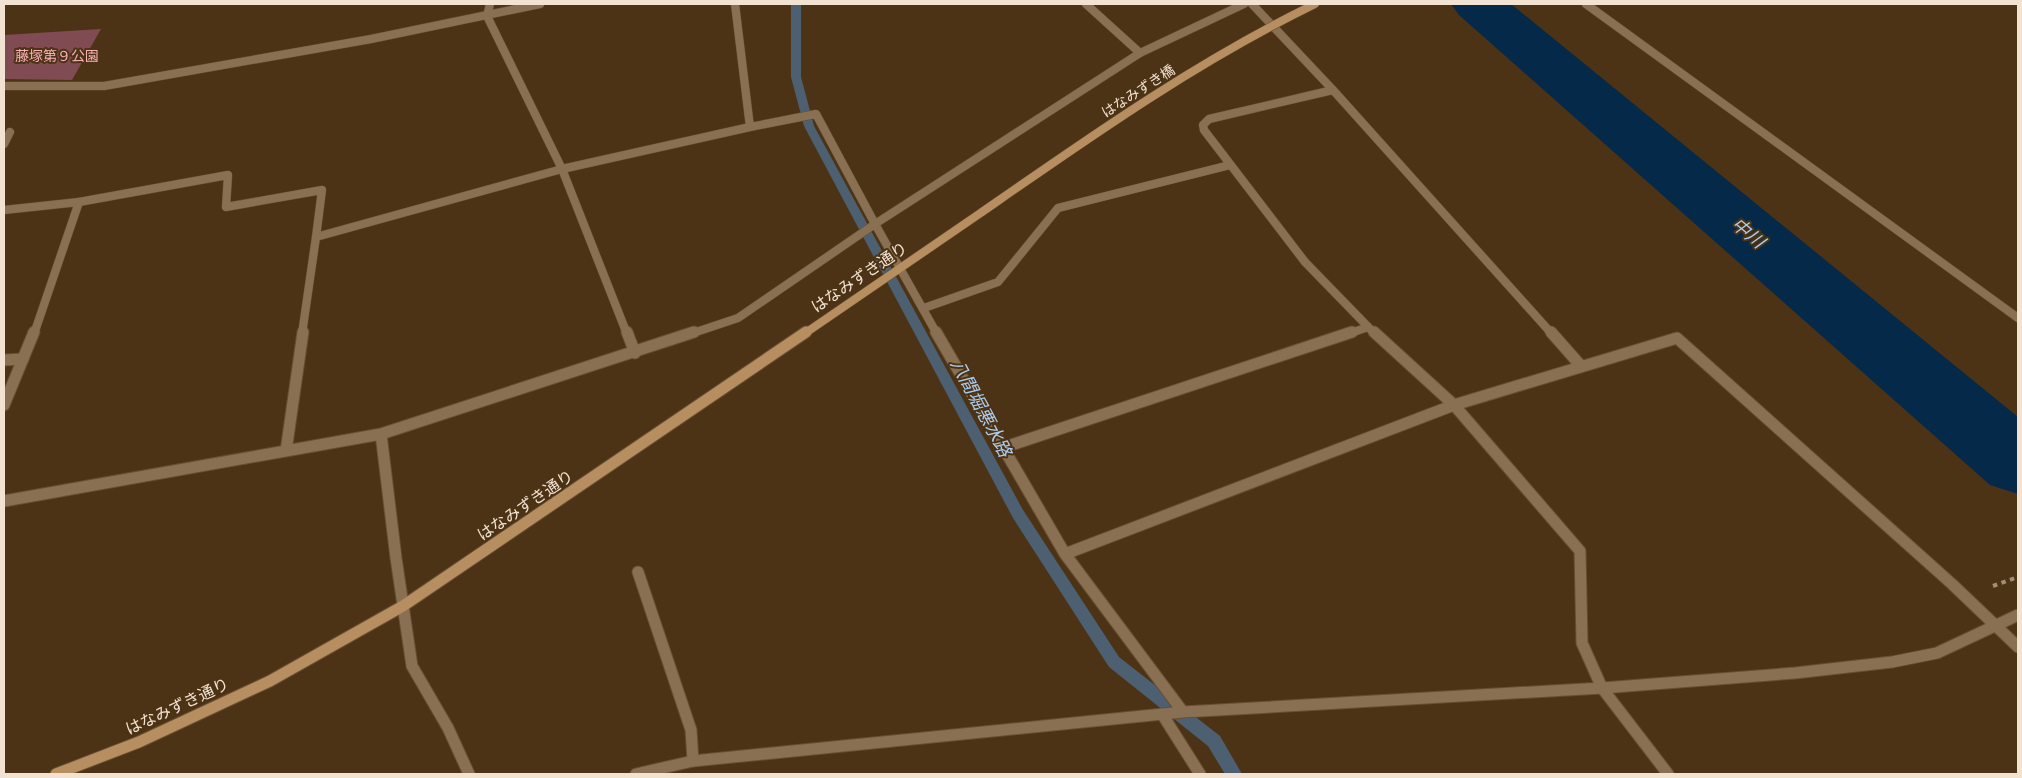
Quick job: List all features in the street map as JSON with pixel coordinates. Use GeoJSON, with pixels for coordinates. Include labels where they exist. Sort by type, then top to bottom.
{"type":"FeatureCollection","features":[{"type":"Feature","properties":{"kind":"street"},"geometry":{"type":"LineString","coordinates":[[490,4],[487,16],[562,169],[635,352]]}},
{"type":"Feature","properties":{"kind":"street"},"geometry":{"type":"LineString","coordinates":[[4,86],[104,86],[371,39],[540,4]]}},
{"type":"Feature","properties":{"kind":"street"},"geometry":{"type":"LineString","coordinates":[[734,4],[750,127]]}},
{"type":"Feature","properties":{"kind":"street"},"geometry":{"type":"LineString","coordinates":[[1086,4],[1140,53]]}},
{"type":"Feature","properties":{"kind":"street"},"geometry":{"type":"LineString","coordinates":[[4,501],[382,434],[738,318],[871,227],[1140,53],[1244,4]]}},
{"type":"Feature","properties":{"kind":"street"},"geometry":{"type":"LineString","coordinates":[[1252,4],[1333,90],[1581,366]]}},
{"type":"Feature","properties":{"kind":"street","name":"はなみずき橋"},"geometry":{"type":"LineString","coordinates":[[982,212],[1155,93],[1290,15],[1316,4]]}},
{"type":"Feature","properties":{"kind":"street"},"geometry":{"type":"LineString","coordinates":[[1586,4],[2018,318]]}},
{"type":"Feature","properties":{"kind":"street"},"geometry":{"type":"LineString","coordinates":[[1333,90],[1209,119],[1203,125],[1204,130],[1305,262],[1368,327],[1454,405],[1580,551],[1582,643],[1602,688],[1668,774]]}},
{"type":"Feature","properties":{"kind":"street"},"geometry":{"type":"LineString","coordinates":[[316,237],[562,169],[816,114],[871,227],[901,268],[1002,448],[1066,554],[1183,712]]}},
{"type":"Feature","properties":{"kind":"street"},"geometry":{"type":"LineString","coordinates":[[4,144],[10,132]]}},
{"type":"Feature","properties":{"kind":"street"},"geometry":{"type":"LineString","coordinates":[[924,308],[998,282],[1058,208],[1230,165]]}},
{"type":"Feature","properties":{"kind":"street"},"geometry":{"type":"LineString","coordinates":[[4,210],[79,202],[228,176],[226,207],[322,190],[286,451]]}},
{"type":"Feature","properties":{"kind":"street"},"geometry":{"type":"LineString","coordinates":[[4,405],[34,333],[79,202]]}},
{"type":"Feature","properties":{"kind":"street","name":"はなみずき通り"},"geometry":{"type":"LineString","coordinates":[[56,774],[139,742],[270,681],[403,606],[982,212]]}},
{"type":"Feature","properties":{"kind":"street"},"geometry":{"type":"LineString","coordinates":[[1002,448],[1368,327]]}},
{"type":"Feature","properties":{"kind":"street"},"geometry":{"type":"LineString","coordinates":[[1066,554],[1454,405],[1677,338],[1996,624],[2018,647]]}},
{"type":"Feature","properties":{"kind":"street"},"geometry":{"type":"LineString","coordinates":[[4,360],[23,359]]}},
{"type":"Feature","properties":{"kind":"street"},"geometry":{"type":"LineString","coordinates":[[382,434],[412,666],[448,728],[469,774]]}},
{"type":"Feature","properties":{"kind":"street"},"geometry":{"type":"LineString","coordinates":[[638,572],[691,730],[693,761]]}},
{"type":"Feature","properties":{"kind":"street"},"geometry":{"type":"LineString","coordinates":[[636,774],[693,761],[1183,712],[1602,688],[1795,673],[1892,662],[1937,653],[2018,615]]}},
{"type":"Feature","properties":{"kind":"street"},"geometry":{"type":"LineString","coordinates":[[1162,714],[1200,774]]}},
{"type":"Feature","properties":{"kind":"path"},"geometry":{"type":"LineString","coordinates":[[1987,588],[2018,577]]}},
{"type":"Feature","properties":{"kind":"green space","name":"藤塚第９公園"},"geometry":{"type":"Polygon","coordinates":[[[101,29],[72,80],[4,79],[4,35],[101,29]]]}},
{"type":"Feature","properties":{"kind":"waterway","name":"八間堀悪水路"},"geometry":{"type":"LineString","coordinates":[[796,4],[796,77],[809,126],[1018,514],[1114,662],[1214,741],[1234,774]]}},
{"type":"Feature","properties":{"kind":"waterway","name":"中川"},"geometry":{"type":"LineString","coordinates":[[1478,4],[2018,462]]}}]}
